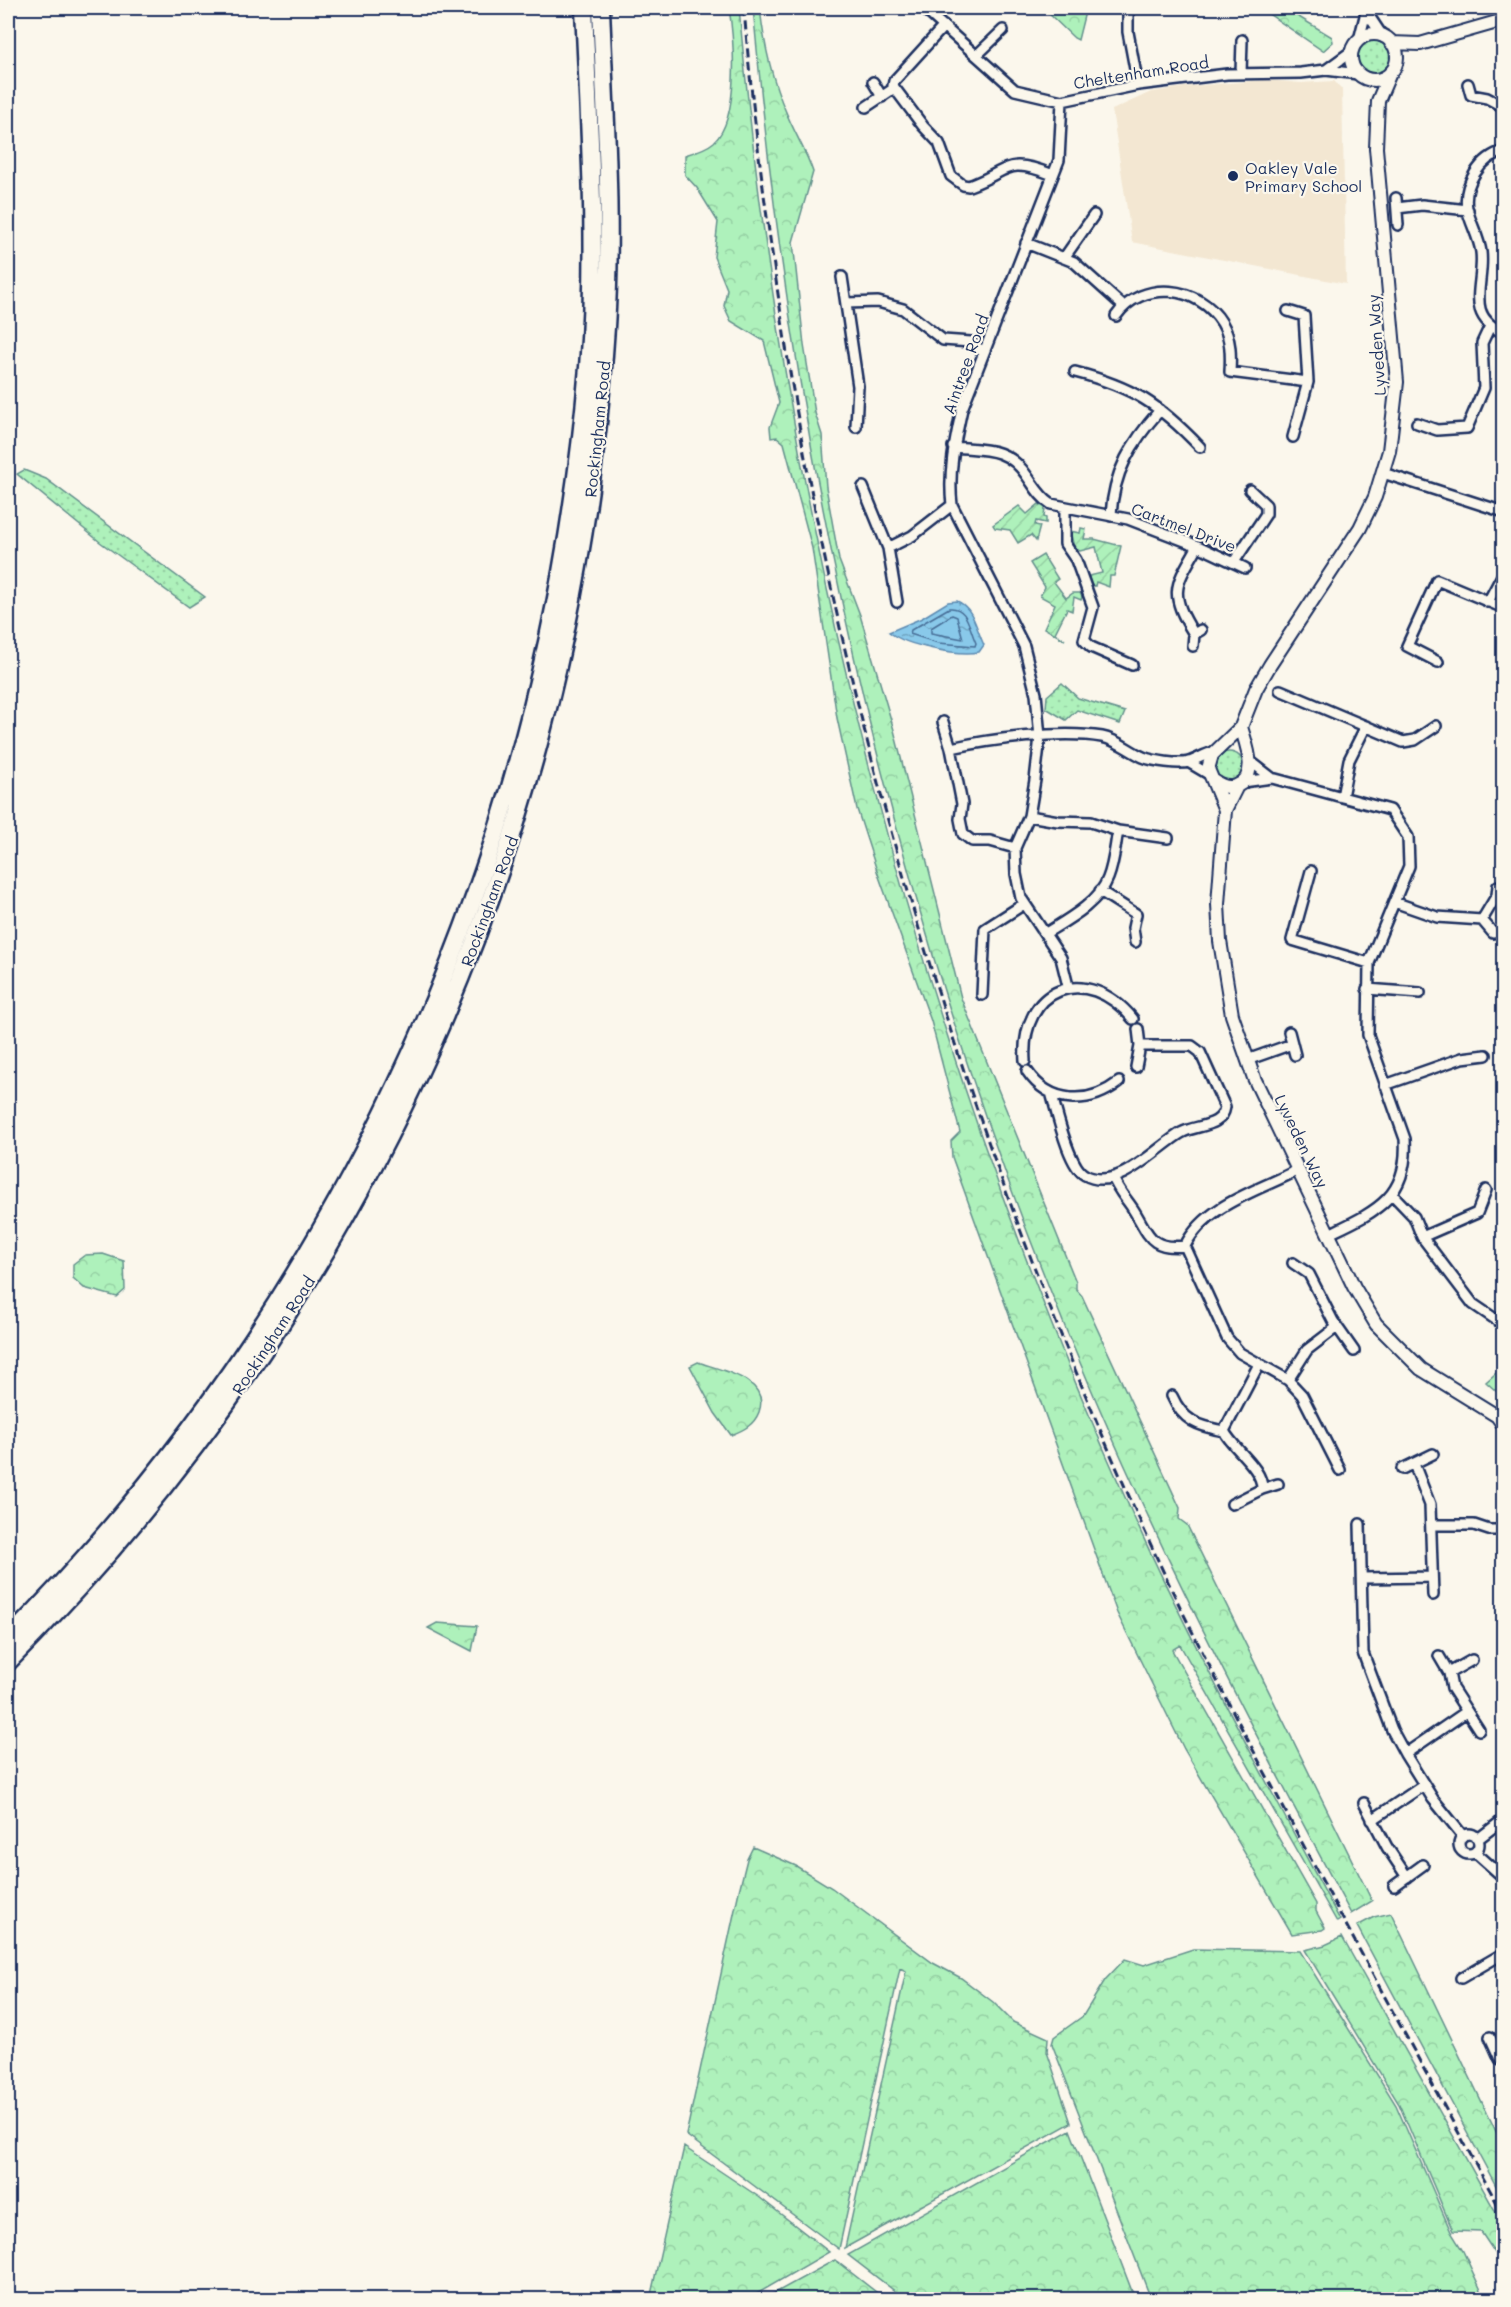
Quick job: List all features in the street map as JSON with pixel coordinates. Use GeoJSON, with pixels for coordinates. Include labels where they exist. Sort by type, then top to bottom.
{"type":"FeatureCollection","features":[{"type":"Feature","properties":{"kind":"highway","name":"Rockingham Road"},"geometry":{"type":"LineString","coordinates":[[8,1639],[102,1538],[165,1461],[224,1382],[290,1282],[346,1185],[393,1093],[443,981],[485,870],[525,737],[540,676],[566,547],[580,448],[588,362],[593,246],[585,8]]}},
{"type":"Feature","properties":{"kind":"highway","name":"Rockingham Road"},"geometry":{"type":"LineString","coordinates":[[8,1662],[74,1593],[153,1502],[231,1399],[284,1322],[349,1215],[407,1102],[442,1025],[484,920],[516,826],[556,679],[591,493],[604,363],[609,243],[608,143],[601,8]]}},
{"type":"Feature","properties":{"kind":"street","name":"Cheltenham Road"},"geometry":{"type":"LineString","coordinates":[[923,8],[1015,90],[1062,101],[1138,85],[1241,73],[1301,73],[1326,70],[1362,76]]}},
{"type":"Feature","properties":{"kind":"street"},"geometry":{"type":"LineString","coordinates":[[1128,8],[1128,32],[1138,85]]}},
{"type":"Feature","properties":{"kind":"street"},"geometry":{"type":"LineString","coordinates":[[1326,70],[1352,51],[1359,40],[1367,10]]}},
{"type":"Feature","properties":{"kind":"street"},"geometry":{"type":"LineString","coordinates":[[1362,76],[1378,80],[1392,69],[1396,53],[1367,10]]}},
{"type":"Feature","properties":{"kind":"street","name":"Lyveden Way"},"geometry":{"type":"LineString","coordinates":[[1387,40],[1419,44],[1503,20]]}},
{"type":"Feature","properties":{"kind":"street"},"geometry":{"type":"LineString","coordinates":[[866,107],[893,89],[894,81],[944,26]]}},
{"type":"Feature","properties":{"kind":"street"},"geometry":{"type":"LineString","coordinates":[[977,56],[1003,30]]}},
{"type":"Feature","properties":{"kind":"street"},"geometry":{"type":"LineString","coordinates":[[1359,40],[1370,35],[1387,40]]}},
{"type":"Feature","properties":{"kind":"street"},"geometry":{"type":"LineString","coordinates":[[1241,73],[1242,40]]}},
{"type":"Feature","properties":{"kind":"street","name":"Lyveden Way"},"geometry":{"type":"LineString","coordinates":[[1218,749],[1241,727],[1256,689],[1270,665],[1360,528],[1383,473],[1394,430],[1397,382],[1376,163],[1378,101],[1392,69],[1419,44]]}},
{"type":"Feature","properties":{"kind":"street"},"geometry":{"type":"LineString","coordinates":[[1352,51],[1351,61],[1378,101]]}},
{"type":"Feature","properties":{"kind":"street"},"geometry":{"type":"LineString","coordinates":[[873,82],[882,97]]}},
{"type":"Feature","properties":{"kind":"street"},"geometry":{"type":"LineString","coordinates":[[1468,84],[1471,95],[1487,98],[1503,107]]}},
{"type":"Feature","properties":{"kind":"street"},"geometry":{"type":"LineString","coordinates":[[893,89],[939,143],[951,176],[963,185],[976,183],[1011,166],[1026,166],[1053,175]]}},
{"type":"Feature","properties":{"kind":"street","name":"Aintree Road"},"geometry":{"type":"LineString","coordinates":[[1015,848],[1029,816],[1040,736],[1036,694],[1024,646],[952,505],[950,476],[953,447],[962,409],[1059,160],[1062,101]]}},
{"type":"Feature","properties":{"kind":"street"},"geometry":{"type":"LineString","coordinates":[[1503,152],[1487,160],[1476,171],[1466,199],[1482,255],[1478,300],[1490,327],[1503,333]]}},
{"type":"Feature","properties":{"kind":"street"},"geometry":{"type":"LineString","coordinates":[[1396,198],[1398,225]]}},
{"type":"Feature","properties":{"kind":"street"},"geometry":{"type":"LineString","coordinates":[[1397,208],[1422,205],[1468,210]]}},
{"type":"Feature","properties":{"kind":"street"},"geometry":{"type":"LineString","coordinates":[[1064,258],[1094,215]]}},
{"type":"Feature","properties":{"kind":"street"},"geometry":{"type":"LineString","coordinates":[[1026,243],[1074,262],[1123,306]]}},
{"type":"Feature","properties":{"kind":"street"},"geometry":{"type":"LineString","coordinates":[[842,277],[858,386],[856,427]]}},
{"type":"Feature","properties":{"kind":"street"},"geometry":{"type":"LineString","coordinates":[[1116,316],[1123,306],[1147,294],[1161,291],[1186,295],[1201,301],[1218,318],[1226,331],[1230,349],[1230,372],[1308,382]]}},
{"type":"Feature","properties":{"kind":"street"},"geometry":{"type":"LineString","coordinates":[[846,303],[878,302],[903,309],[944,340],[971,342],[983,351]]}},
{"type":"Feature","properties":{"kind":"street"},"geometry":{"type":"LineString","coordinates":[[1288,311],[1304,316],[1308,382],[1293,437]]}},
{"type":"Feature","properties":{"kind":"street"},"geometry":{"type":"LineString","coordinates":[[1467,428],[1484,388],[1482,343],[1490,327]]}},
{"type":"Feature","properties":{"kind":"street"},"geometry":{"type":"LineString","coordinates":[[1075,372],[1127,388],[1160,410],[1200,447]]}},
{"type":"Feature","properties":{"kind":"street","name":"Cartmel Drive"},"geometry":{"type":"LineString","coordinates":[[1111,516],[1122,463],[1136,439],[1160,410]]}},
{"type":"Feature","properties":{"kind":"street"},"geometry":{"type":"LineString","coordinates":[[1417,423],[1437,430],[1467,428],[1476,436]]}},
{"type":"Feature","properties":{"kind":"street","name":"Cartmel Drive"},"geometry":{"type":"LineString","coordinates":[[953,447],[1004,453],[1023,468],[1043,499],[1065,507],[1128,519],[1198,546],[1245,568]]}},
{"type":"Feature","properties":{"kind":"street"},"geometry":{"type":"LineString","coordinates":[[1383,473],[1503,512]]}},
{"type":"Feature","properties":{"kind":"street"},"geometry":{"type":"LineString","coordinates":[[863,487],[888,548],[897,602]]}},
{"type":"Feature","properties":{"kind":"street"},"geometry":{"type":"LineString","coordinates":[[1234,562],[1266,514],[1266,505],[1250,490]]}},
{"type":"Feature","properties":{"kind":"street"},"geometry":{"type":"LineString","coordinates":[[888,548],[912,536],[952,505]]}},
{"type":"Feature","properties":{"kind":"street"},"geometry":{"type":"LineString","coordinates":[[1065,507],[1065,544],[1076,560],[1093,608],[1084,640],[1091,647],[1132,665]]}},
{"type":"Feature","properties":{"kind":"street"},"geometry":{"type":"LineString","coordinates":[[1193,646],[1198,632],[1176,598],[1176,587],[1198,546]]}},
{"type":"Feature","properties":{"kind":"street"},"geometry":{"type":"LineString","coordinates":[[1488,602],[1503,572]]}},
{"type":"Feature","properties":{"kind":"street"},"geometry":{"type":"LineString","coordinates":[[1438,662],[1407,646],[1437,580],[1503,608]]}},
{"type":"Feature","properties":{"kind":"street"},"geometry":{"type":"LineString","coordinates":[[1280,690],[1403,742],[1415,740],[1436,726]]}},
{"type":"Feature","properties":{"kind":"street"},"geometry":{"type":"LineString","coordinates":[[944,722],[962,804],[960,826],[963,834],[972,841],[990,841],[1015,848],[1017,888],[1024,904],[1061,958],[1068,986]]}},
{"type":"Feature","properties":{"kind":"street"},"geometry":{"type":"LineString","coordinates":[[1342,797],[1349,759],[1366,726]]}},
{"type":"Feature","properties":{"kind":"street","name":"Lyveden Way"},"geometry":{"type":"LineString","coordinates":[[1241,727],[1248,758],[1249,775],[1240,784],[1225,810],[1218,904],[1220,941],[1232,1016],[1247,1060],[1364,1306],[1394,1345],[1420,1369],[1501,1419]]}},
{"type":"Feature","properties":{"kind":"street"},"geometry":{"type":"LineString","coordinates":[[951,748],[1040,736],[1100,736],[1117,741],[1143,757],[1188,762],[1226,788],[1272,778]]}},
{"type":"Feature","properties":{"kind":"street"},"geometry":{"type":"LineString","coordinates":[[1188,762],[1197,756],[1218,749],[1236,747],[1272,778],[1390,810],[1408,837],[1409,866],[1369,963],[1367,989],[1368,1035],[1405,1139],[1406,1154],[1402,1174],[1392,1194],[1373,1212],[1329,1234]]}},
{"type":"Feature","properties":{"kind":"street"},"geometry":{"type":"LineString","coordinates":[[1212,778],[1209,762],[1218,749]]}},
{"type":"Feature","properties":{"kind":"street","name":"Lyveden Way"},"geometry":{"type":"LineString","coordinates":[[1212,778],[1218,799],[1225,810]]}},
{"type":"Feature","properties":{"kind":"street"},"geometry":{"type":"LineString","coordinates":[[1029,816],[1058,821],[1091,822],[1118,831],[1168,838]]}},
{"type":"Feature","properties":{"kind":"street"},"geometry":{"type":"LineString","coordinates":[[1046,933],[1082,909],[1100,891],[1109,877],[1118,831]]}},
{"type":"Feature","properties":{"kind":"street"},"geometry":{"type":"LineString","coordinates":[[1311,871],[1292,940],[1369,963]]}},
{"type":"Feature","properties":{"kind":"street"},"geometry":{"type":"LineString","coordinates":[[1482,920],[1497,895],[1498,886]]}},
{"type":"Feature","properties":{"kind":"street"},"geometry":{"type":"LineString","coordinates":[[1100,891],[1136,914],[1133,928],[1135,942]]}},
{"type":"Feature","properties":{"kind":"street"},"geometry":{"type":"LineString","coordinates":[[1394,902],[1437,917],[1482,920],[1493,933]]}},
{"type":"Feature","properties":{"kind":"street"},"geometry":{"type":"LineString","coordinates":[[982,995],[985,929],[1024,904]]}},
{"type":"Feature","properties":{"kind":"street"},"geometry":{"type":"LineString","coordinates":[[1025,1061],[1025,1039],[1033,1013],[1046,998],[1068,986],[1088,988],[1104,994],[1133,1019]]}},
{"type":"Feature","properties":{"kind":"street"},"geometry":{"type":"LineString","coordinates":[[1367,989],[1420,993]]}},
{"type":"Feature","properties":{"kind":"street"},"geometry":{"type":"LineString","coordinates":[[1136,1067],[1140,1046],[1138,1029]]}},
{"type":"Feature","properties":{"kind":"street"},"geometry":{"type":"LineString","coordinates":[[1289,1032],[1295,1055]]}},
{"type":"Feature","properties":{"kind":"street"},"geometry":{"type":"LineString","coordinates":[[1247,1060],[1292,1044]]}},
{"type":"Feature","properties":{"kind":"street"},"geometry":{"type":"LineString","coordinates":[[1027,1071],[1052,1096],[1066,1142],[1080,1172],[1087,1177],[1113,1178],[1147,1160],[1180,1134],[1218,1122],[1224,1116],[1225,1107],[1200,1052],[1192,1047],[1140,1046]]}},
{"type":"Feature","properties":{"kind":"street"},"geometry":{"type":"LineString","coordinates":[[1385,1085],[1462,1058],[1486,1055]]}},
{"type":"Feature","properties":{"kind":"street"},"geometry":{"type":"LineString","coordinates":[[1052,1096],[1076,1099],[1094,1096],[1105,1092],[1119,1082]]}},
{"type":"Feature","properties":{"kind":"street"},"geometry":{"type":"LineString","coordinates":[[1185,1246],[1191,1234],[1211,1213],[1298,1170]]}},
{"type":"Feature","properties":{"kind":"street"},"geometry":{"type":"LineString","coordinates":[[1113,1178],[1119,1192],[1133,1208],[1147,1238],[1167,1246],[1185,1246]]}},
{"type":"Feature","properties":{"kind":"street"},"geometry":{"type":"LineString","coordinates":[[1422,1237],[1477,1213],[1486,1190]]}},
{"type":"Feature","properties":{"kind":"street"},"geometry":{"type":"LineString","coordinates":[[1392,1194],[1414,1217],[1422,1237],[1473,1304],[1501,1323],[1503,1317]]}},
{"type":"Feature","properties":{"kind":"street"},"geometry":{"type":"LineString","coordinates":[[1185,1246],[1227,1338],[1240,1353],[1258,1366],[1288,1380],[1302,1395],[1340,1470]]}},
{"type":"Feature","properties":{"kind":"street"},"geometry":{"type":"LineString","coordinates":[[1293,1263],[1309,1274],[1337,1327],[1354,1351]]}},
{"type":"Feature","properties":{"kind":"street"},"geometry":{"type":"LineString","coordinates":[[1288,1380],[1307,1350],[1337,1327]]}},
{"type":"Feature","properties":{"kind":"street"},"geometry":{"type":"LineString","coordinates":[[1224,1431],[1258,1366]]}},
{"type":"Feature","properties":{"kind":"street"},"geometry":{"type":"LineString","coordinates":[[1172,1396],[1179,1413],[1192,1422],[1224,1431],[1252,1467],[1262,1483],[1262,1489]]}},
{"type":"Feature","properties":{"kind":"street"},"geometry":{"type":"LineString","coordinates":[[1402,1469],[1433,1454]]}},
{"type":"Feature","properties":{"kind":"street"},"geometry":{"type":"LineString","coordinates":[[1414,1464],[1428,1494],[1432,1525],[1432,1595]]}},
{"type":"Feature","properties":{"kind":"street"},"geometry":{"type":"LineString","coordinates":[[1232,1504],[1278,1484]]}},
{"type":"Feature","properties":{"kind":"street"},"geometry":{"type":"LineString","coordinates":[[1503,1515],[1503,1543]]}},
{"type":"Feature","properties":{"kind":"street"},"geometry":{"type":"LineString","coordinates":[[1360,1524],[1363,1578],[1360,1637],[1363,1653],[1392,1730],[1405,1754],[1424,1785],[1463,1836]]}},
{"type":"Feature","properties":{"kind":"street"},"geometry":{"type":"LineString","coordinates":[[1432,1525],[1474,1525],[1489,1530],[1502,1530]]}},
{"type":"Feature","properties":{"kind":"street"},"geometry":{"type":"LineString","coordinates":[[1363,1578],[1432,1577]]}},
{"type":"Feature","properties":{"kind":"street"},"geometry":{"type":"LineString","coordinates":[[1439,1656],[1449,1673],[1452,1688],[1479,1730]]}},
{"type":"Feature","properties":{"kind":"street"},"geometry":{"type":"LineString","coordinates":[[1449,1673],[1472,1660]]}},
{"type":"Feature","properties":{"kind":"street"},"geometry":{"type":"LineString","coordinates":[[1405,1754],[1466,1712]]}},
{"type":"Feature","properties":{"kind":"street"},"geometry":{"type":"LineString","coordinates":[[1372,1820],[1424,1785]]}},
{"type":"Feature","properties":{"kind":"street"},"geometry":{"type":"LineString","coordinates":[[1364,1803],[1387,1847],[1407,1876]]}},
{"type":"Feature","properties":{"kind":"street"},"geometry":{"type":"LineString","coordinates":[[1478,1839],[1503,1819]]}},
{"type":"Feature","properties":{"kind":"street"},"geometry":{"type":"LineString","coordinates":[[1471,1834],[1478,1839],[1479,1847],[1475,1852],[1469,1854],[1461,1849],[1460,1841],[1463,1836],[1471,1834]]}},
{"type":"Feature","properties":{"kind":"street"},"geometry":{"type":"LineString","coordinates":[[1475,1852],[1503,1878]]}},
{"type":"Feature","properties":{"kind":"street"},"geometry":{"type":"LineString","coordinates":[[1394,1886],[1423,1865]]}},
{"type":"Feature","properties":{"kind":"street"},"geometry":{"type":"LineString","coordinates":[[1461,1978],[1503,1953]]}},
{"type":"Feature","properties":{"kind":"street"},"geometry":{"type":"LineString","coordinates":[[1490,2037],[1499,2046],[1500,2059]]}},
{"type":"Feature","properties":{"kind":"shaded area","name":"Oakley Vale Primary School"},"geometry":{"type":"Polygon","coordinates":[[[1266,80],[1301,83],[1334,81],[1342,89],[1346,284],[1132,242],[1112,110],[1151,92],[1266,80]]]}},
{"type":"Feature","properties":{"kind":"green space"},"geometry":{"type":"Polygon","coordinates":[[[729,8],[739,8],[760,201],[789,393],[826,583],[870,772],[923,959],[984,1143],[1052,1325],[1128,1504],[1204,1662],[1340,1920],[1337,1922],[1180,1645],[1172,1650],[1316,1904],[1316,1911],[1325,1928],[1322,1930],[1292,1934],[1184,1749],[1117,1613],[952,1157],[951,1141],[960,1132],[931,1021],[857,809],[837,718],[812,548],[784,443],[777,437],[771,438],[770,427],[779,403],[764,341],[731,321],[724,306],[727,289],[714,257],[718,222],[697,188],[685,175],[685,155],[714,142],[722,131],[728,115],[733,78],[729,8]]]}},
{"type":"Feature","properties":{"kind":"green space"},"geometry":{"type":"Polygon","coordinates":[[[753,8],[760,8],[772,74],[813,172],[793,242],[804,345],[815,413],[822,435],[826,487],[839,560],[860,615],[894,730],[961,998],[1076,1282],[1076,1289],[1082,1296],[1180,1508],[1179,1519],[1187,1525],[1372,1901],[1351,1914],[1217,1659],[1124,1464],[1027,1231],[967,1062],[914,890],[868,716],[829,541],[797,364],[772,186],[753,8]]]}},
{"type":"Feature","properties":{"kind":"green space"},"geometry":{"type":"Polygon","coordinates":[[[1043,8],[1086,8],[1078,40],[1074,38],[1043,8]]]}},
{"type":"Feature","properties":{"kind":"green space"},"geometry":{"type":"Polygon","coordinates":[[[1260,8],[1284,8],[1332,37],[1333,42],[1323,51],[1260,8]]]}},
{"type":"Feature","properties":{"kind":"green space"},"geometry":{"type":"Polygon","coordinates":[[[1374,41],[1386,45],[1390,57],[1386,69],[1374,73],[1362,69],[1358,57],[1362,45],[1374,41]]]}},
{"type":"Feature","properties":{"kind":"green space"},"geometry":{"type":"Polygon","coordinates":[[[24,470],[46,479],[205,597],[189,607],[100,542],[17,474],[24,470]]]}},
{"type":"Feature","properties":{"kind":"green space"},"geometry":{"type":"Polygon","coordinates":[[[1039,504],[1045,508],[1046,523],[1036,521],[1035,525],[1040,526],[1036,541],[1031,535],[1018,543],[1010,530],[995,528],[993,525],[1019,506],[1027,514],[1039,504]]]}},
{"type":"Feature","properties":{"kind":"green space"},"geometry":{"type":"Polygon","coordinates":[[[1081,528],[1086,529],[1084,539],[1094,539],[1121,546],[1114,576],[1110,576],[1109,587],[1096,582],[1095,586],[1090,585],[1089,576],[1102,573],[1096,547],[1080,551],[1074,547],[1070,531],[1080,533],[1081,528]]]}},
{"type":"Feature","properties":{"kind":"green space"},"geometry":{"type":"Polygon","coordinates":[[[1043,555],[1058,579],[1054,582],[1066,598],[1073,593],[1080,593],[1082,597],[1081,600],[1074,597],[1072,611],[1067,609],[1055,633],[1065,640],[1044,628],[1055,604],[1040,596],[1045,587],[1030,563],[1043,555]]]}},
{"type":"Feature","properties":{"kind":"green space"},"geometry":{"type":"Polygon","coordinates":[[[1062,683],[1078,698],[1125,712],[1120,724],[1077,710],[1066,720],[1046,708],[1047,696],[1062,683]]]}},
{"type":"Feature","properties":{"kind":"green space"},"geometry":{"type":"Polygon","coordinates":[[[1229,752],[1240,756],[1244,767],[1240,778],[1229,782],[1218,778],[1214,767],[1218,756],[1229,752]]]}},
{"type":"Feature","properties":{"kind":"green space"},"geometry":{"type":"Polygon","coordinates":[[[103,1254],[124,1261],[125,1290],[117,1297],[84,1288],[73,1278],[73,1264],[85,1255],[103,1254]]]}},
{"type":"Feature","properties":{"kind":"green space"},"geometry":{"type":"Polygon","coordinates":[[[698,1362],[741,1378],[758,1391],[761,1401],[759,1412],[748,1427],[731,1435],[715,1413],[690,1366],[698,1362]]]}},
{"type":"Feature","properties":{"kind":"green space"},"geometry":{"type":"Polygon","coordinates":[[[1503,1367],[1503,1384],[1496,1391],[1486,1382],[1503,1367]]]}},
{"type":"Feature","properties":{"kind":"green space"},"geometry":{"type":"Polygon","coordinates":[[[437,1623],[477,1626],[472,1651],[428,1628],[437,1623]]]}},
{"type":"Feature","properties":{"kind":"green space"},"geometry":{"type":"Polygon","coordinates":[[[753,1847],[796,1866],[832,1888],[933,1963],[961,1978],[993,2002],[1013,2022],[1048,2038],[1047,2052],[1071,2123],[845,2248],[906,1971],[900,1968],[839,2249],[686,2135],[739,1891],[747,1859],[753,1847]]]}},
{"type":"Feature","properties":{"kind":"green space"},"geometry":{"type":"Polygon","coordinates":[[[1391,1913],[1503,2146],[1503,2199],[1357,1926],[1374,1917],[1391,1913]]]}},
{"type":"Feature","properties":{"kind":"green space"},"geometry":{"type":"Polygon","coordinates":[[[1342,1937],[1503,2225],[1503,2265],[1481,2232],[1453,2231],[1399,2104],[1305,1950],[1325,1945],[1342,1937]]]}},
{"type":"Feature","properties":{"kind":"green space"},"geometry":{"type":"Polygon","coordinates":[[[1193,1949],[1300,1951],[1396,2105],[1451,2232],[1463,2251],[1485,2299],[1151,2299],[1052,2044],[1054,2037],[1083,2016],[1105,1980],[1125,1959],[1144,1965],[1193,1949]]]}},
{"type":"Feature","properties":{"kind":"green space"},"geometry":{"type":"Polygon","coordinates":[[[1070,2130],[1135,2299],[905,2299],[848,2255],[1070,2130]]]}},
{"type":"Feature","properties":{"kind":"green space"},"geometry":{"type":"Polygon","coordinates":[[[684,2147],[759,2197],[829,2252],[748,2299],[650,2299],[684,2147]]]}},
{"type":"Feature","properties":{"kind":"green space"},"geometry":{"type":"Polygon","coordinates":[[[835,2260],[885,2299],[764,2299],[835,2260]]]}},
{"type":"Feature","properties":{"kind":"water"},"geometry":{"type":"Polygon","coordinates":[[[957,601],[963,604],[974,620],[984,645],[979,652],[958,653],[932,649],[907,642],[889,632],[922,618],[948,602],[957,601]]]}},
{"type":"Feature","properties":{"kind":"railway"},"geometry":{"type":"LineString","coordinates":[[744,8],[752,96],[769,228],[788,360],[815,512],[848,662],[885,811],[928,959],[975,1105],[1028,1249],[1085,1393],[1180,1607],[1290,1820],[1504,2216]]}},
{"type":"Feature","properties":{"kind":"place","name":"Oakley Vale Primary School"},"geometry":{"type":"Point","coordinates":[1233,176]}}]}
